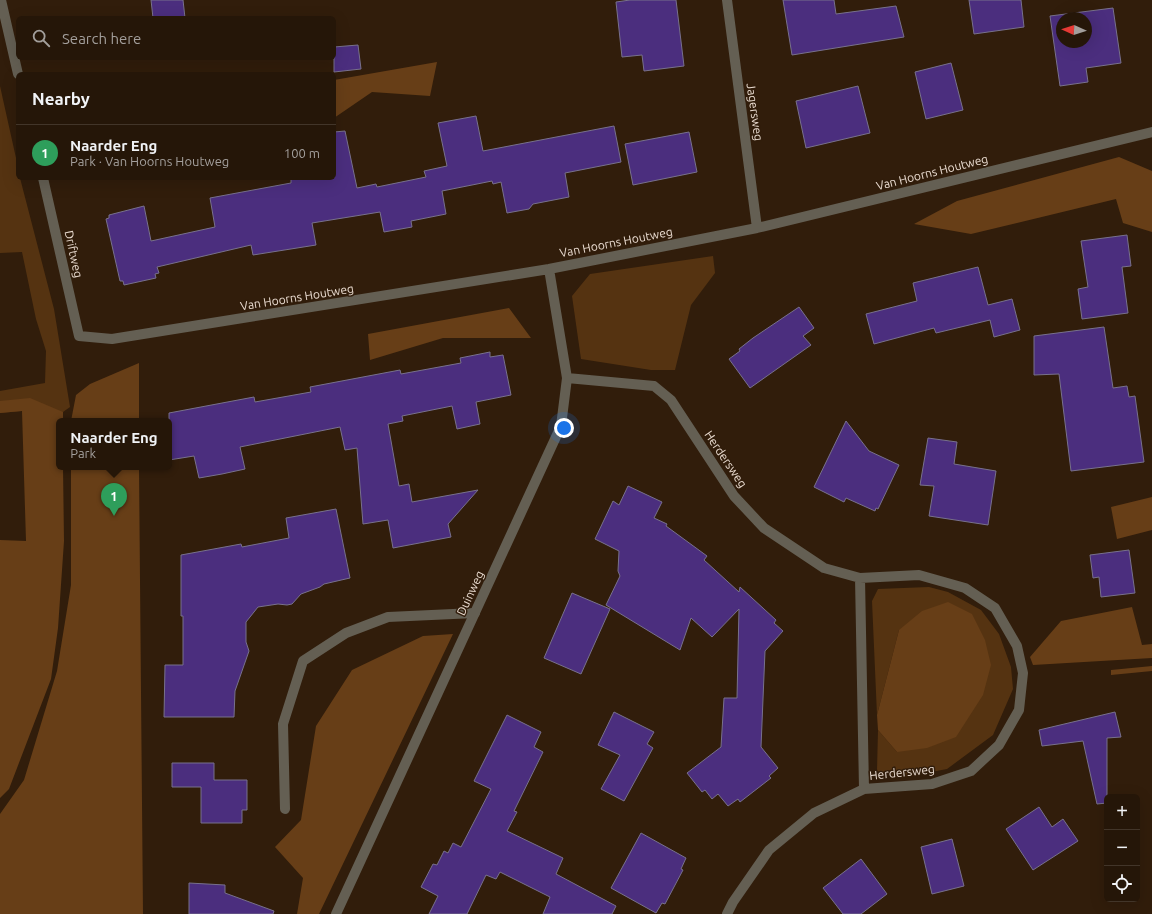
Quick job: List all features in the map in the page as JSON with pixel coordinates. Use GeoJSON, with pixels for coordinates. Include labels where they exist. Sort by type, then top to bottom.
{"type":"FeatureCollection","features":[{"type":"Feature","properties":{"kind":"street"},"geometry":{"type":"LineString","coordinates":[[1,0],[18,72]]}},
{"type":"Feature","properties":{"kind":"street","name":"Jagersweg"},"geometry":{"type":"LineString","coordinates":[[727,0],[757,228]]}},
{"type":"Feature","properties":{"kind":"street","name":"Van Hoorns Houtweg"},"geometry":{"type":"LineString","coordinates":[[78,336],[112,339],[148,335],[549,269],[757,228],[1152,132]]}},
{"type":"Feature","properties":{"kind":"street","name":"Driftweg"},"geometry":{"type":"LineString","coordinates":[[43,180],[78,336]]}},
{"type":"Feature","properties":{"kind":"street","name":"Duinweg"},"geometry":{"type":"LineString","coordinates":[[336,914],[562,426],[567,378],[549,269]]}},
{"type":"Feature","properties":{"kind":"street","name":"Herdersweg"},"geometry":{"type":"LineString","coordinates":[[567,378],[654,386],[672,400],[734,496],[764,528],[824,568],[860,578],[920,575],[965,588],[995,608],[1017,646],[1024,673],[1019,710],[999,745],[971,770],[932,784],[864,789],[814,813],[769,850],[726,914]]}},
{"type":"Feature","properties":{"kind":"street","name":"Herdersweg"},"geometry":{"type":"LineString","coordinates":[[860,578],[864,789]]}},
{"type":"Feature","properties":{"kind":"street"},"geometry":{"type":"LineString","coordinates":[[285,809],[282,724],[303,661],[346,633],[388,617],[475,613]]}},
{"type":"Feature","properties":{"kind":"shaded area"},"geometry":{"type":"Polygon","coordinates":[[[437,62],[430,96],[372,92],[336,117],[336,80],[437,62]]]}},
{"type":"Feature","properties":{"kind":"shaded area"},"geometry":{"type":"Polygon","coordinates":[[[0,86],[16,158],[16,180],[21,180],[54,309],[70,407],[63,412],[22,411],[0,413],[0,391],[45,383],[46,351],[36,319],[22,252],[0,253],[0,86]]]}},
{"type":"Feature","properties":{"kind":"shaded area"},"geometry":{"type":"Polygon","coordinates":[[[1119,157],[1152,171],[1152,232],[1123,223],[1116,199],[971,234],[914,224],[957,201],[1119,157]]]}},
{"type":"Feature","properties":{"kind":"shaded area"},"geometry":{"type":"Polygon","coordinates":[[[713,256],[715,273],[691,305],[675,370],[651,370],[581,359],[572,296],[590,274],[713,256]]]}},
{"type":"Feature","properties":{"kind":"shaded area"},"geometry":{"type":"Polygon","coordinates":[[[509,308],[531,338],[443,338],[370,360],[368,334],[509,308]]]}},
{"type":"Feature","properties":{"kind":"shaded area"},"geometry":{"type":"Polygon","coordinates":[[[139,363],[139,418],[72,418],[76,395],[90,384],[139,363]]]}},
{"type":"Feature","properties":{"kind":"shaded area"},"geometry":{"type":"Polygon","coordinates":[[[30,398],[63,412],[63,418],[56,418],[56,470],[63,470],[64,541],[58,628],[51,679],[9,789],[0,798],[0,540],[26,541],[22,411],[0,413],[0,401],[30,398]]]}},
{"type":"Feature","properties":{"kind":"shaded area"},"geometry":{"type":"Polygon","coordinates":[[[71,470],[139,470],[143,914],[0,914],[0,814],[24,780],[57,671],[71,585],[71,470]]]}},
{"type":"Feature","properties":{"kind":"shaded area"},"geometry":{"type":"Polygon","coordinates":[[[1152,497],[1152,530],[1117,539],[1111,507],[1152,497]]]}},
{"type":"Feature","properties":{"kind":"shaded area"},"geometry":{"type":"Polygon","coordinates":[[[929,587],[948,592],[981,610],[999,634],[1011,667],[1013,689],[993,735],[947,769],[899,778],[877,771],[878,730],[897,752],[899,630],[877,715],[872,601],[878,589],[929,587]]]}},
{"type":"Feature","properties":{"kind":"shaded area"},"geometry":{"type":"Polygon","coordinates":[[[948,602],[972,614],[985,640],[991,665],[983,695],[956,737],[927,748],[897,752],[878,730],[877,715],[899,630],[922,611],[948,602]]]}},
{"type":"Feature","properties":{"kind":"shaded area"},"geometry":{"type":"Polygon","coordinates":[[[1132,607],[1142,645],[1152,644],[1152,658],[1033,665],[1030,657],[1061,621],[1132,607]]]}},
{"type":"Feature","properties":{"kind":"shaded area"},"geometry":{"type":"Polygon","coordinates":[[[453,634],[319,914],[297,914],[303,878],[275,847],[301,820],[316,726],[352,670],[423,636],[453,634]]]}},
{"type":"Feature","properties":{"kind":"shaded area"},"geometry":{"type":"Polygon","coordinates":[[[1152,666],[1152,671],[1111,675],[1111,670],[1152,666]]]}},
{"type":"Feature","properties":{"kind":"building"},"geometry":{"type":"Polygon","coordinates":[[[151,0],[183,0],[185,16],[153,16],[151,0]]]}},
{"type":"Feature","properties":{"kind":"building"},"geometry":{"type":"Polygon","coordinates":[[[630,0],[676,0],[684,66],[644,71],[642,55],[622,57],[616,2],[630,0]]]}},
{"type":"Feature","properties":{"kind":"building"},"geometry":{"type":"Polygon","coordinates":[[[783,0],[834,0],[836,14],[896,6],[904,37],[792,55],[783,0]]]}},
{"type":"Feature","properties":{"kind":"building"},"geometry":{"type":"Polygon","coordinates":[[[969,0],[1021,0],[1024,27],[974,34],[969,0]]]}},
{"type":"Feature","properties":{"kind":"building"},"geometry":{"type":"Polygon","coordinates":[[[1113,8],[1121,63],[1086,68],[1088,82],[1060,86],[1050,16],[1056,15],[1056,48],[1092,48],[1092,12],[1082,12],[1113,8]]]}},
{"type":"Feature","properties":{"kind":"building"},"geometry":{"type":"Polygon","coordinates":[[[358,45],[361,69],[334,72],[336,47],[358,45]]]}},
{"type":"Feature","properties":{"kind":"building"},"geometry":{"type":"Polygon","coordinates":[[[951,63],[963,110],[926,119],[915,72],[951,63]]]}},
{"type":"Feature","properties":{"kind":"building"},"geometry":{"type":"Polygon","coordinates":[[[858,86],[870,133],[806,148],[796,101],[858,86]]]}},
{"type":"Feature","properties":{"kind":"building"},"geometry":{"type":"Polygon","coordinates":[[[476,116],[483,151],[614,126],[621,162],[565,173],[569,197],[533,204],[529,209],[507,213],[501,182],[493,184],[492,181],[442,191],[446,214],[411,221],[412,227],[384,232],[380,212],[312,223],[316,245],[253,255],[251,245],[157,267],[159,273],[155,274],[156,278],[124,285],[123,281],[120,281],[106,219],[109,218],[109,215],[144,206],[151,241],[215,227],[210,198],[291,183],[291,180],[336,180],[336,132],[345,131],[357,188],[376,184],[377,187],[426,177],[424,171],[447,166],[438,123],[476,116]]]}},
{"type":"Feature","properties":{"kind":"building"},"geometry":{"type":"Polygon","coordinates":[[[689,132],[697,172],[633,185],[625,144],[689,132]]]}},
{"type":"Feature","properties":{"kind":"building"},"geometry":{"type":"Polygon","coordinates":[[[1127,235],[1131,266],[1122,267],[1128,313],[1082,319],[1078,289],[1088,287],[1081,241],[1127,235]]]}},
{"type":"Feature","properties":{"kind":"building"},"geometry":{"type":"Polygon","coordinates":[[[978,267],[988,305],[1012,299],[1020,330],[994,337],[990,320],[936,333],[934,328],[874,344],[866,314],[917,301],[913,283],[978,267]]]}},
{"type":"Feature","properties":{"kind":"building"},"geometry":{"type":"Polygon","coordinates":[[[799,307],[814,328],[803,336],[811,345],[750,388],[729,359],[740,351],[739,349],[753,338],[799,307]]]}},
{"type":"Feature","properties":{"kind":"building"},"geometry":{"type":"Polygon","coordinates":[[[1104,327],[1113,388],[1127,386],[1129,397],[1135,396],[1144,462],[1071,471],[1059,374],[1034,375],[1034,336],[1104,327]]]}},
{"type":"Feature","properties":{"kind":"building"},"geometry":{"type":"Polygon","coordinates":[[[490,352],[490,357],[503,355],[511,395],[476,402],[480,424],[457,429],[452,406],[402,416],[403,421],[388,424],[399,486],[409,484],[412,502],[478,490],[448,524],[451,537],[393,548],[388,520],[363,524],[357,448],[345,450],[340,427],[240,447],[245,469],[222,474],[199,478],[194,456],[172,460],[172,418],[169,418],[169,413],[254,397],[255,402],[311,392],[310,387],[400,370],[401,374],[461,363],[460,358],[490,352]]]}},
{"type":"Feature","properties":{"kind":"building"},"geometry":{"type":"Polygon","coordinates":[[[846,421],[869,451],[899,465],[878,509],[876,508],[875,511],[846,498],[844,502],[814,487],[846,421]]]}},
{"type":"Feature","properties":{"kind":"building"},"geometry":{"type":"Polygon","coordinates":[[[928,438],[957,442],[954,464],[996,471],[988,525],[929,516],[934,486],[920,485],[928,438]]]}},
{"type":"Feature","properties":{"kind":"building"},"geometry":{"type":"Polygon","coordinates":[[[628,486],[662,502],[654,518],[667,524],[666,526],[707,556],[704,560],[739,592],[740,587],[776,620],[774,623],[783,631],[765,651],[761,747],[778,768],[769,776],[771,778],[740,802],[738,799],[728,806],[718,794],[712,799],[705,790],[702,792],[687,773],[721,747],[724,698],[737,698],[739,609],[712,637],[691,618],[680,650],[606,605],[620,576],[618,571],[619,551],[595,539],[613,501],[619,505],[628,486]]]}},
{"type":"Feature","properties":{"kind":"building"},"geometry":{"type":"Polygon","coordinates":[[[336,509],[350,578],[324,584],[301,594],[292,604],[278,604],[258,607],[246,622],[246,642],[249,651],[235,691],[234,717],[164,717],[165,665],[183,665],[181,555],[241,544],[242,547],[289,538],[286,518],[336,509]]]}},
{"type":"Feature","properties":{"kind":"building"},"geometry":{"type":"Polygon","coordinates":[[[1129,550],[1135,593],[1101,597],[1099,577],[1093,578],[1090,555],[1129,550]]]}},
{"type":"Feature","properties":{"kind":"building"},"geometry":{"type":"Polygon","coordinates":[[[572,593],[610,609],[581,674],[544,658],[572,593]]]}},
{"type":"Feature","properties":{"kind":"building"},"geometry":{"type":"Polygon","coordinates":[[[614,712],[654,732],[647,744],[653,748],[624,801],[601,789],[620,755],[598,745],[614,712]]]}},
{"type":"Feature","properties":{"kind":"building"},"geometry":{"type":"Polygon","coordinates":[[[1115,712],[1121,737],[1107,738],[1107,794],[1104,794],[1104,803],[1097,804],[1083,741],[1042,746],[1039,730],[1115,712]]]}},
{"type":"Feature","properties":{"kind":"building"},"geometry":{"type":"Polygon","coordinates":[[[507,715],[541,732],[534,747],[543,752],[514,811],[517,812],[507,831],[563,858],[556,874],[616,906],[612,914],[543,914],[550,897],[500,872],[496,879],[486,875],[467,914],[429,914],[438,896],[421,887],[433,864],[437,865],[444,851],[448,853],[453,843],[461,847],[491,789],[474,781],[507,715]]]}},
{"type":"Feature","properties":{"kind":"building"},"geometry":{"type":"Polygon","coordinates":[[[172,763],[214,763],[214,780],[247,780],[247,810],[242,810],[242,823],[201,823],[201,787],[172,787],[172,763]]]}},
{"type":"Feature","properties":{"kind":"building"},"geometry":{"type":"Polygon","coordinates":[[[1039,807],[1052,827],[1063,819],[1078,841],[1033,870],[1006,829],[1039,807]]]}},
{"type":"Feature","properties":{"kind":"building"},"geometry":{"type":"Polygon","coordinates":[[[641,833],[686,858],[681,869],[683,870],[665,904],[662,903],[656,913],[611,888],[641,833]]]}},
{"type":"Feature","properties":{"kind":"building"},"geometry":{"type":"Polygon","coordinates":[[[952,839],[964,886],[932,894],[921,847],[952,839]]]}},
{"type":"Feature","properties":{"kind":"building"},"geometry":{"type":"Polygon","coordinates":[[[861,859],[887,894],[861,914],[843,914],[823,888],[861,859]]]}},
{"type":"Feature","properties":{"kind":"building"},"geometry":{"type":"Polygon","coordinates":[[[189,883],[225,885],[225,893],[274,911],[273,914],[189,914],[189,883]]]}},
{"type":"Feature","properties":{"kind":"place","name":"Naarder Eng"},"geometry":{"type":"Point","coordinates":[114,516]}}]}
